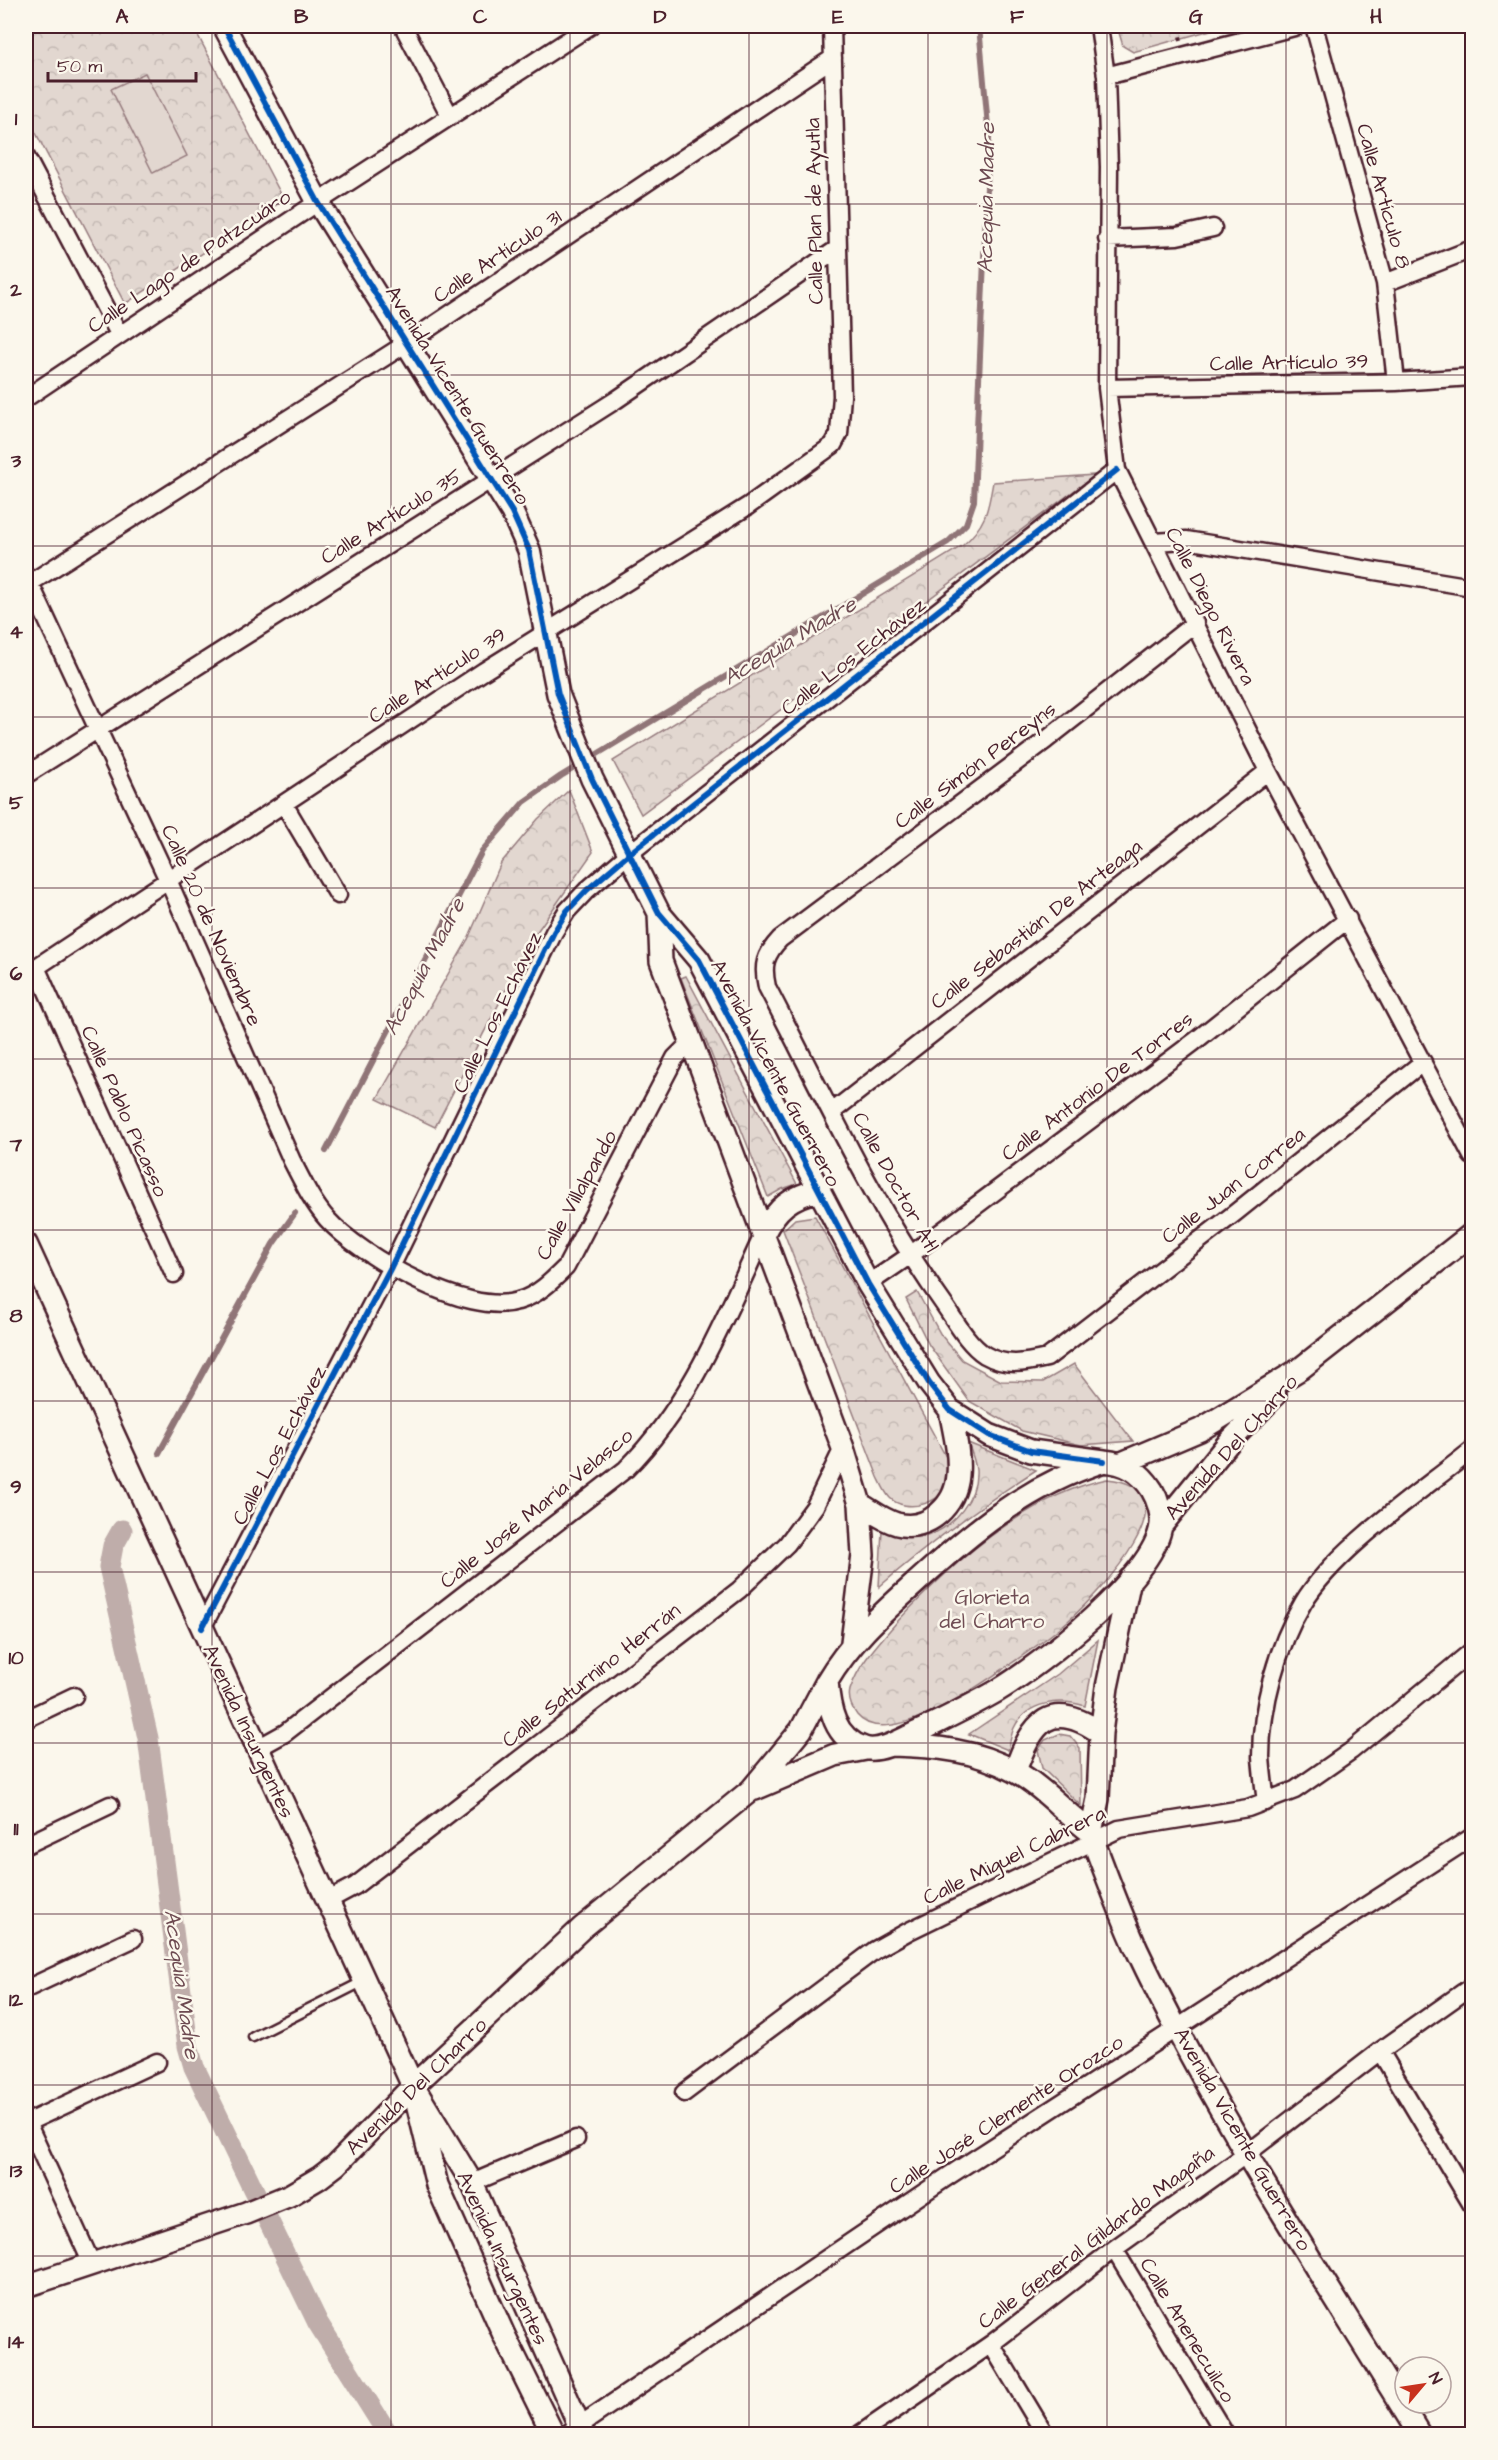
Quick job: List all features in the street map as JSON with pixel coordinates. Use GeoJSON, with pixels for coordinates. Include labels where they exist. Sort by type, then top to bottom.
{"type":"FeatureCollection","features":[{"type":"Feature","properties":{"kind":"street","name":"Avenida Vicente Guerrero"},"geometry":{"type":"LineString","coordinates":[[224,26],[318,202],[492,478],[530,550],[546,631],[550,665],[576,742],[592,779],[659,914],[699,960],[868,1284],[929,1383],[950,1410],[989,1436],[1031,1450],[1113,1462]]}},
{"type":"Feature","properties":{"kind":"street"},"geometry":{"type":"LineString","coordinates":[[403,26],[450,116]]}},
{"type":"Feature","properties":{"kind":"street","name":"Calle Plan de Ayutla"},"geometry":{"type":"LineString","coordinates":[[832,26],[842,396]]}},
{"type":"Feature","properties":{"kind":"street","name":"Calle Diego Rivera"},"geometry":{"type":"LineString","coordinates":[[1099,26],[1106,76],[1109,167],[1107,388],[1118,470],[1268,771],[1473,1156]]}},
{"type":"Feature","properties":{"kind":"street"},"geometry":{"type":"LineString","coordinates":[[1106,76],[1298,26]]}},
{"type":"Feature","properties":{"kind":"street","name":"Calle Artículo 8"},"geometry":{"type":"LineString","coordinates":[[1314,26],[1385,283],[1396,382]]}},
{"type":"Feature","properties":{"kind":"street","name":"Calle Lago de Patzcuáro"},"geometry":{"type":"LineString","coordinates":[[26,398],[583,27]]}},
{"type":"Feature","properties":{"kind":"street","name":"Calle Artículo 31"},"geometry":{"type":"LineString","coordinates":[[28,579],[407,343],[833,57]]}},
{"type":"Feature","properties":{"kind":"street"},"geometry":{"type":"LineString","coordinates":[[26,157],[119,334]]}},
{"type":"Feature","properties":{"kind":"street"},"geometry":{"type":"LineString","coordinates":[[1107,239],[1177,236],[1213,228]]}},
{"type":"Feature","properties":{"kind":"street","name":"Calle Artículo 35"},"geometry":{"type":"LineString","coordinates":[[26,775],[616,400],[837,249]]}},
{"type":"Feature","properties":{"kind":"street"},"geometry":{"type":"LineString","coordinates":[[1385,283],[1473,249]]}},
{"type":"Feature","properties":{"kind":"street","name":"Calle Artículo 39"},"geometry":{"type":"LineString","coordinates":[[1107,388],[1396,382],[1473,377]]}},
{"type":"Feature","properties":{"kind":"street","name":"Calle Artículo 39"},"geometry":{"type":"LineString","coordinates":[[31,970],[546,631],[748,506],[824,454],[839,434],[842,396]]}},
{"type":"Feature","properties":{"kind":"street","name":"Calle Los Echávez"},"geometry":{"type":"LineString","coordinates":[[202,1628],[391,1267],[554,932],[567,911],[587,890],[630,853],[1118,470]]}},
{"type":"Feature","properties":{"kind":"street"},"geometry":{"type":"LineString","coordinates":[[1154,542],[1186,540],[1473,587]]}},
{"type":"Feature","properties":{"kind":"street","name":"Calle 20 de Noviembre"},"geometry":{"type":"LineString","coordinates":[[28,579],[96,730],[168,880],[292,1161],[308,1191],[327,1219],[348,1239],[391,1267]]}},
{"type":"Feature","properties":{"kind":"street","name":"Calle Simón Pereyns"},"geometry":{"type":"LineString","coordinates":[[780,939],[1036,748],[1195,623]]}},
{"type":"Feature","properties":{"kind":"street","name":"Calle Sebastián De Arteaga"},"geometry":{"type":"LineString","coordinates":[[832,1112],[1268,771]]}},
{"type":"Feature","properties":{"kind":"street"},"geometry":{"type":"LineString","coordinates":[[284,804],[338,895]]}},
{"type":"Feature","properties":{"kind":"street","name":"Avenida Vicente Guerrero"},"geometry":{"type":"LineString","coordinates":[[659,914],[661,962],[843,1448],[860,1504],[863,1555],[852,1642]]}},
{"type":"Feature","properties":{"kind":"street","name":"Calle Antonio De Torres"},"geometry":{"type":"LineString","coordinates":[[868,1284],[909,1256],[1194,1042],[1348,919]]}},
{"type":"Feature","properties":{"kind":"street","name":"Calle Doctor Atl"},"geometry":{"type":"LineString","coordinates":[[780,939],[764,960],[763,972],[767,987],[909,1256],[970,1342],[984,1354],[1007,1363],[1047,1358],[1070,1341]]}},
{"type":"Feature","properties":{"kind":"street","name":"Calle Pablo Picasso"},"geometry":{"type":"LineString","coordinates":[[31,970],[174,1274]]}},
{"type":"Feature","properties":{"kind":"street","name":"Calle Villalpando"},"geometry":{"type":"LineString","coordinates":[[391,1267],[464,1300],[490,1305],[519,1301],[552,1280],[566,1267],[675,1058],[690,1043]]}},
{"type":"Feature","properties":{"kind":"street","name":"Calle Juan Correa"},"geometry":{"type":"LineString","coordinates":[[1070,1341],[1423,1062]]}},
{"type":"Feature","properties":{"kind":"street"},"geometry":{"type":"LineString","coordinates":[[763,1235],[772,1216],[785,1203],[803,1194],[820,1190]]}},
{"type":"Feature","properties":{"kind":"street","name":"Avenida Del Charro"},"geometry":{"type":"LineString","coordinates":[[26,2286],[246,2213],[290,2195],[336,2165],[413,2086],[582,1928],[751,1790],[801,1730],[827,1681],[852,1642],[981,1526],[1058,1478],[1113,1462],[1200,1430],[1300,1369],[1473,1234]]}},
{"type":"Feature","properties":{"kind":"street","name":"Calle José María Velasco"},"geometry":{"type":"LineString","coordinates":[[258,1748],[285,1733],[626,1469],[653,1442],[678,1406],[718,1332],[763,1235]]}},
{"type":"Feature","properties":{"kind":"street","name":"Avenida Insurgentes"},"geometry":{"type":"LineString","coordinates":[[26,1244],[413,2086],[472,2183],[577,2432]]}},
{"type":"Feature","properties":{"kind":"street","name":"Avenida Del Charro"},"geometry":{"type":"LineString","coordinates":[[751,1790],[835,1755],[889,1745],[957,1713],[1031,1668],[1092,1619],[1130,1579],[1152,1548],[1161,1526],[1230,1441],[1300,1369]]}},
{"type":"Feature","properties":{"kind":"street"},"geometry":{"type":"LineString","coordinates":[[860,1504],[898,1525],[914,1526],[937,1516],[948,1505],[958,1477],[950,1410]]}},
{"type":"Feature","properties":{"kind":"street","name":"Calle Saturnino Herrán"},"geometry":{"type":"LineString","coordinates":[[327,1901],[356,1886],[739,1590],[787,1544],[815,1506],[843,1448]]}},
{"type":"Feature","properties":{"kind":"street"},"geometry":{"type":"LineString","coordinates":[[1266,1803],[1262,1757],[1265,1709],[1283,1647],[1303,1602],[1335,1564],[1367,1535],[1473,1450]]}},
{"type":"Feature","properties":{"kind":"street"},"geometry":{"type":"LineString","coordinates":[[1113,1462],[1137,1472],[1153,1492],[1158,1503],[1161,1526]]}},
{"type":"Feature","properties":{"kind":"street"},"geometry":{"type":"LineString","coordinates":[[1092,1836],[1098,1799],[1101,1733],[1107,1687],[1130,1579]]}},
{"type":"Feature","properties":{"kind":"street","name":"Calle Miguel Cabrera"},"geometry":{"type":"LineString","coordinates":[[684,2092],[875,1950],[909,1930],[1092,1836],[1131,1826],[1248,1808],[1295,1790],[1324,1773],[1471,1654]]}},
{"type":"Feature","properties":{"kind":"street"},"geometry":{"type":"LineString","coordinates":[[827,1681],[829,1701],[837,1727],[847,1739],[866,1749]]}},
{"type":"Feature","properties":{"kind":"street"},"geometry":{"type":"LineString","coordinates":[[26,1719],[74,1696]]}},
{"type":"Feature","properties":{"kind":"street"},"geometry":{"type":"LineString","coordinates":[[1015,1771],[1026,1741],[1039,1725],[1053,1717],[1070,1716],[1083,1720],[1101,1733]]}},
{"type":"Feature","properties":{"kind":"street"},"geometry":{"type":"LineString","coordinates":[[889,1745],[939,1746],[975,1755],[1015,1771],[1092,1836]]}},
{"type":"Feature","properties":{"kind":"street"},"geometry":{"type":"LineString","coordinates":[[26,1845],[110,1805]]}},
{"type":"Feature","properties":{"kind":"street","name":"Avenida Vicente Guerrero"},"geometry":{"type":"LineString","coordinates":[[1092,1836],[1137,1949],[1178,2030],[1248,2153],[1419,2434]]}},
{"type":"Feature","properties":{"kind":"street","name":"Calle José Clemente Orozco"},"geometry":{"type":"LineString","coordinates":[[577,2432],[950,2175],[1473,1838]]}},
{"type":"Feature","properties":{"kind":"street"},"geometry":{"type":"LineString","coordinates":[[26,1989],[133,1939]]}},
{"type":"Feature","properties":{"kind":"street","name":"Calle General Gildardo Magaña"},"geometry":{"type":"LineString","coordinates":[[860,2434],[991,2344],[1114,2249],[1248,2153],[1380,2051],[1473,1986]]}},
{"type":"Feature","properties":{"kind":"street"},"geometry":{"type":"LineString","coordinates":[[1380,2051],[1473,2205]]}},
{"type":"Feature","properties":{"kind":"street"},"geometry":{"type":"LineString","coordinates":[[92,2264],[26,2122],[158,2062]]}},
{"type":"Feature","properties":{"kind":"street","name":"Avenida Insurgentes"},"geometry":{"type":"LineString","coordinates":[[413,2086],[437,2184],[504,2335],[553,2434]]}},
{"type":"Feature","properties":{"kind":"street"},"geometry":{"type":"LineString","coordinates":[[472,2183],[576,2139]]}},
{"type":"Feature","properties":{"kind":"street","name":"Calle Anenecuilco"},"geometry":{"type":"LineString","coordinates":[[1114,2249],[1224,2434]]}},
{"type":"Feature","properties":{"kind":"street"},"geometry":{"type":"LineString","coordinates":[[991,2344],[1045,2434]]}},
{"type":"Feature","properties":{"kind":"lane"},"geometry":{"type":"LineString","coordinates":[[253,2037],[365,1980]]}},
{"type":"Feature","properties":{"kind":"green space"},"geometry":{"type":"Polygon","coordinates":[[[26,26],[193,26],[284,200],[125,304],[26,114],[26,26]]]}},
{"type":"Feature","properties":{"kind":"green space"},"geometry":{"type":"Polygon","coordinates":[[[1117,26],[1225,26],[1133,52],[1123,46],[1117,26]]]}},
{"type":"Feature","properties":{"kind":"green space"},"geometry":{"type":"Polygon","coordinates":[[[145,73],[187,156],[153,173],[111,89],[145,73]]]}},
{"type":"Feature","properties":{"kind":"green space"},"geometry":{"type":"Polygon","coordinates":[[[1095,475],[641,814],[613,761],[962,546],[981,525],[993,482],[1095,475]]]}},
{"type":"Feature","properties":{"kind":"green space"},"geometry":{"type":"Polygon","coordinates":[[[569,790],[593,852],[534,936],[435,1127],[377,1099],[468,939],[501,863],[538,819],[569,790]]]}},
{"type":"Feature","properties":{"kind":"green space"},"geometry":{"type":"Polygon","coordinates":[[[686,976],[797,1184],[768,1197],[681,978],[686,976]]]}},
{"type":"Feature","properties":{"kind":"green space"},"geometry":{"type":"Polygon","coordinates":[[[815,1216],[946,1457],[948,1481],[945,1489],[932,1501],[914,1506],[897,1503],[890,1498],[878,1477],[783,1230],[795,1219],[815,1216]]]}},
{"type":"Feature","properties":{"kind":"green space"},"geometry":{"type":"Polygon","coordinates":[[[917,1292],[941,1335],[962,1360],[1001,1381],[1043,1382],[1074,1364],[1133,1441],[1081,1445],[1022,1431],[969,1401],[929,1345],[906,1299],[917,1292]]]}},
{"type":"Feature","properties":{"kind":"green space"},"geometry":{"type":"Polygon","coordinates":[[[968,1443],[1036,1470],[955,1526],[879,1587],[882,1530],[910,1537],[927,1536],[955,1519],[968,1501],[976,1481],[976,1470],[968,1443]]]}},
{"type":"Feature","properties":{"kind":"green space","name":"Glorieta del Charro"},"geometry":{"type":"Polygon","coordinates":[[[1107,1479],[1134,1487],[1145,1501],[1144,1521],[1134,1543],[1118,1567],[1082,1608],[1037,1645],[975,1688],[931,1712],[888,1726],[871,1724],[857,1715],[851,1703],[850,1690],[858,1671],[896,1623],[941,1578],[992,1535],[1020,1516],[1077,1487],[1107,1479]]]}},
{"type":"Feature","properties":{"kind":"green space"},"geometry":{"type":"Polygon","coordinates":[[[1098,1640],[1085,1706],[1055,1702],[1027,1712],[1013,1730],[1008,1750],[969,1734],[1058,1674],[1098,1640]]]}},
{"type":"Feature","properties":{"kind":"green space"},"geometry":{"type":"Polygon","coordinates":[[[1059,1734],[1070,1736],[1080,1748],[1081,1806],[1042,1768],[1038,1750],[1045,1740],[1059,1734]]]}},
{"type":"Feature","properties":{"kind":"waterway","name":"Acequia Madre"},"geometry":{"type":"LineString","coordinates":[[326,1151],[482,851],[524,802],[561,776],[948,542],[966,524],[974,501],[989,138],[979,26]]}},
{"type":"Feature","properties":{"kind":"waterway","name":"Acequia Madre"},"geometry":{"type":"LineString","coordinates":[[159,1453],[273,1244],[295,1213]]}},
{"type":"Feature","properties":{"kind":"waterway","name":"Acequia Madre"},"geometry":{"type":"LineString","coordinates":[[122,1530],[113,1546],[109,1567],[148,1738],[188,2046],[194,2067],[318,2323],[388,2434]]}},
{"type":"Feature","properties":{"kind":"cycle path"},"geometry":{"type":"LineString","coordinates":[[224,26],[318,202],[512,512],[529,550],[558,694],[592,779],[659,913],[699,960],[868,1284],[929,1383],[950,1410],[989,1435],[1031,1451],[1104,1461]]}},
{"type":"Feature","properties":{"kind":"cycle path"},"geometry":{"type":"LineString","coordinates":[[202,1628],[391,1267],[554,932],[567,911],[587,890],[630,853],[1117,470]]}}]}
